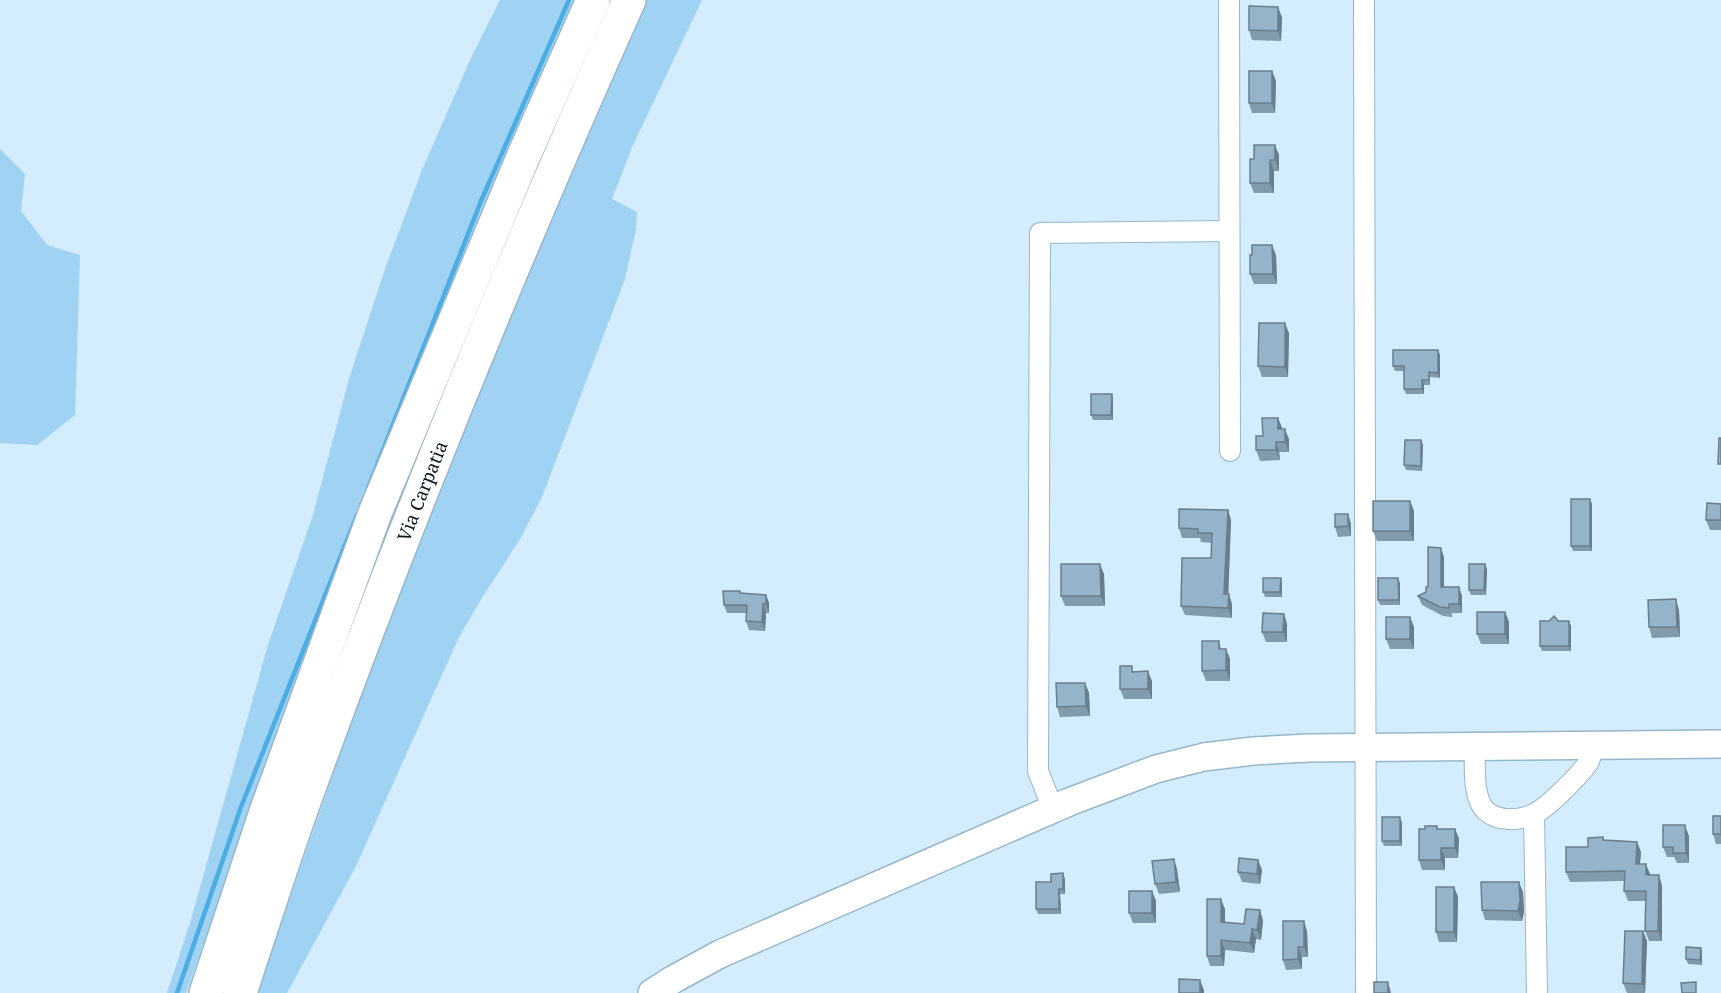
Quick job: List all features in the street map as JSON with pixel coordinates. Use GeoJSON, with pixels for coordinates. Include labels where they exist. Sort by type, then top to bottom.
{"type":"FeatureCollection","features":[{"type":"Feature","properties":{"kind":"highway","name":"Via Carpatia"},"geometry":{"type":"LineString","coordinates":[[206,993],[266,812],[375,513],[524,155],[593,0]]}},
{"type":"Feature","properties":{"kind":"highway","name":"Via Carpatia"},"geometry":{"type":"LineString","coordinates":[[240,993],[301,811],[408,527],[564,146],[629,0]]}},
{"type":"Feature","properties":{"kind":"street"},"geometry":{"type":"LineString","coordinates":[[1228,0],[1230,451]]}},
{"type":"Feature","properties":{"kind":"street"},"geometry":{"type":"LineString","coordinates":[[1364,0],[1366,993]]}},
{"type":"Feature","properties":{"kind":"street"},"geometry":{"type":"LineString","coordinates":[[1053,809],[1038,771],[1040,233],[1229,231]]}},
{"type":"Feature","properties":{"kind":"street"},"geometry":{"type":"LineString","coordinates":[[652,993],[720,954],[1053,809],[1156,769],[1204,758],[1253,751],[1366,747],[1721,744]]}},
{"type":"Feature","properties":{"kind":"street"},"geometry":{"type":"LineString","coordinates":[[1475,746],[1476,781],[1479,798],[1485,810],[1499,818],[1515,819],[1534,814],[1556,798],[1589,761],[1593,745]]}},
{"type":"Feature","properties":{"kind":"street"},"geometry":{"type":"LineString","coordinates":[[1534,814],[1537,993]]}},
{"type":"Feature","properties":{"kind":"shaded area"},"geometry":{"type":"Polygon","coordinates":[[[500,0],[575,0],[347,535],[186,993],[167,993],[190,923],[268,645],[313,515],[349,379],[385,269],[422,170],[471,58],[500,0]]]}},
{"type":"Feature","properties":{"kind":"shaded area"},"geometry":{"type":"Polygon","coordinates":[[[647,0],[702,0],[633,145],[612,199],[637,212],[636,229],[625,279],[542,497],[520,539],[459,637],[356,866],[287,993],[257,993],[391,607],[617,58],[647,0]]]}},
{"type":"Feature","properties":{"kind":"shaded area"},"geometry":{"type":"Polygon","coordinates":[[[0,149],[25,174],[21,211],[47,245],[80,255],[75,415],[37,445],[0,443],[0,149]]]}},
{"type":"Feature","properties":{"kind":"building"},"geometry":{"type":"Polygon","coordinates":[[[1249,6],[1278,7],[1278,31],[1249,30],[1249,6]]]}},
{"type":"Feature","properties":{"kind":"building"},"geometry":{"type":"Polygon","coordinates":[[[1249,71],[1272,71],[1272,103],[1249,103],[1249,71]]]}},
{"type":"Feature","properties":{"kind":"building"},"geometry":{"type":"Polygon","coordinates":[[[1254,145],[1275,145],[1275,160],[1270,160],[1270,183],[1250,183],[1250,159],[1254,159],[1254,145]]]}},
{"type":"Feature","properties":{"kind":"building"},"geometry":{"type":"Polygon","coordinates":[[[1252,245],[1272,245],[1273,274],[1250,274],[1252,245]]]}},
{"type":"Feature","properties":{"kind":"building"},"geometry":{"type":"Polygon","coordinates":[[[1259,323],[1285,323],[1285,367],[1258,366],[1259,323]]]}},
{"type":"Feature","properties":{"kind":"building"},"geometry":{"type":"Polygon","coordinates":[[[1393,350],[1438,350],[1438,373],[1429,372],[1429,380],[1422,380],[1422,389],[1404,389],[1404,366],[1393,366],[1393,350]]]}},
{"type":"Feature","properties":{"kind":"building"},"geometry":{"type":"Polygon","coordinates":[[[1091,394],[1112,394],[1111,415],[1091,415],[1091,394]]]}},
{"type":"Feature","properties":{"kind":"building"},"geometry":{"type":"Polygon","coordinates":[[[1262,418],[1278,418],[1278,429],[1285,429],[1285,442],[1276,442],[1276,450],[1256,450],[1256,436],[1263,436],[1262,418]]]}},
{"type":"Feature","properties":{"kind":"building"},"geometry":{"type":"Polygon","coordinates":[[[1719,438],[1721,438],[1721,464],[1718,464],[1719,438]]]}},
{"type":"Feature","properties":{"kind":"building"},"geometry":{"type":"Polygon","coordinates":[[[1405,440],[1421,440],[1421,466],[1404,465],[1405,440]]]}},
{"type":"Feature","properties":{"kind":"building"},"geometry":{"type":"Polygon","coordinates":[[[1571,499],[1590,499],[1590,546],[1571,546],[1571,499]]]}},
{"type":"Feature","properties":{"kind":"building"},"geometry":{"type":"Polygon","coordinates":[[[1373,501],[1410,501],[1410,531],[1373,531],[1373,501]]]}},
{"type":"Feature","properties":{"kind":"building"},"geometry":{"type":"Polygon","coordinates":[[[1707,503],[1721,504],[1721,520],[1706,520],[1707,503]]]}},
{"type":"Feature","properties":{"kind":"building"},"geometry":{"type":"Polygon","coordinates":[[[1179,509],[1228,510],[1224,594],[1229,594],[1228,608],[1181,606],[1182,558],[1211,558],[1212,533],[1198,533],[1198,529],[1179,528],[1179,509]]]}},
{"type":"Feature","properties":{"kind":"building"},"geometry":{"type":"Polygon","coordinates":[[[1335,514],[1348,514],[1348,526],[1335,527],[1335,514]]]}},
{"type":"Feature","properties":{"kind":"building"},"geometry":{"type":"Polygon","coordinates":[[[1428,547],[1441,548],[1441,587],[1459,587],[1459,604],[1449,604],[1449,608],[1440,607],[1418,596],[1426,592],[1426,587],[1428,587],[1428,547]]]}},
{"type":"Feature","properties":{"kind":"building"},"geometry":{"type":"Polygon","coordinates":[[[1061,564],[1100,564],[1101,596],[1061,596],[1061,564]]]}},
{"type":"Feature","properties":{"kind":"building"},"geometry":{"type":"Polygon","coordinates":[[[1469,564],[1485,564],[1484,590],[1469,590],[1469,564]]]}},
{"type":"Feature","properties":{"kind":"building"},"geometry":{"type":"Polygon","coordinates":[[[1263,578],[1281,578],[1280,592],[1263,592],[1263,578]]]}},
{"type":"Feature","properties":{"kind":"building"},"geometry":{"type":"Polygon","coordinates":[[[1378,578],[1398,578],[1399,600],[1378,600],[1378,578]]]}},
{"type":"Feature","properties":{"kind":"building"},"geometry":{"type":"Polygon","coordinates":[[[723,591],[766,595],[762,622],[746,621],[747,605],[724,605],[723,591]]]}},
{"type":"Feature","properties":{"kind":"building"},"geometry":{"type":"Polygon","coordinates":[[[1676,599],[1677,627],[1649,627],[1648,600],[1676,599]]]}},
{"type":"Feature","properties":{"kind":"building"},"geometry":{"type":"Polygon","coordinates":[[[1477,612],[1505,612],[1505,634],[1477,634],[1477,612]]]}},
{"type":"Feature","properties":{"kind":"building"},"geometry":{"type":"Polygon","coordinates":[[[1263,613],[1284,614],[1283,632],[1262,632],[1263,613]]]}},
{"type":"Feature","properties":{"kind":"building"},"geometry":{"type":"Polygon","coordinates":[[[1554,616],[1558,621],[1569,621],[1569,646],[1540,646],[1540,621],[1549,621],[1554,616]]]}},
{"type":"Feature","properties":{"kind":"building"},"geometry":{"type":"Polygon","coordinates":[[[1386,617],[1410,617],[1410,639],[1386,639],[1386,617]]]}},
{"type":"Feature","properties":{"kind":"building"},"geometry":{"type":"Polygon","coordinates":[[[1202,641],[1219,641],[1219,649],[1226,649],[1226,670],[1202,671],[1202,641]]]}},
{"type":"Feature","properties":{"kind":"building"},"geometry":{"type":"Polygon","coordinates":[[[1120,666],[1132,666],[1132,672],[1148,671],[1148,689],[1120,689],[1120,666]]]}},
{"type":"Feature","properties":{"kind":"building"},"geometry":{"type":"Polygon","coordinates":[[[1056,683],[1085,683],[1086,706],[1057,707],[1056,683]]]}},
{"type":"Feature","properties":{"kind":"building"},"geometry":{"type":"Polygon","coordinates":[[[1713,816],[1721,816],[1721,834],[1713,834],[1713,816]]]}},
{"type":"Feature","properties":{"kind":"building"},"geometry":{"type":"Polygon","coordinates":[[[1382,817],[1400,817],[1400,841],[1382,841],[1382,817]]]}},
{"type":"Feature","properties":{"kind":"building"},"geometry":{"type":"Polygon","coordinates":[[[1663,825],[1685,825],[1686,853],[1673,853],[1673,847],[1663,847],[1663,825]]]}},
{"type":"Feature","properties":{"kind":"building"},"geometry":{"type":"Polygon","coordinates":[[[1425,826],[1455,829],[1455,848],[1441,848],[1441,860],[1419,860],[1419,829],[1425,829],[1425,826]]]}},
{"type":"Feature","properties":{"kind":"building"},"geometry":{"type":"Polygon","coordinates":[[[1603,837],[1603,840],[1637,842],[1636,864],[1646,864],[1646,875],[1659,875],[1658,931],[1645,931],[1646,891],[1624,891],[1625,871],[1566,872],[1566,847],[1588,847],[1588,838],[1603,837]]]}},
{"type":"Feature","properties":{"kind":"building"},"geometry":{"type":"Polygon","coordinates":[[[1239,858],[1258,860],[1257,874],[1238,872],[1239,858]]]}},
{"type":"Feature","properties":{"kind":"building"},"geometry":{"type":"Polygon","coordinates":[[[1174,859],[1176,882],[1155,884],[1152,861],[1174,859]]]}},
{"type":"Feature","properties":{"kind":"building"},"geometry":{"type":"Polygon","coordinates":[[[1063,873],[1063,889],[1059,889],[1059,909],[1036,909],[1036,882],[1051,882],[1051,874],[1063,873]]]}},
{"type":"Feature","properties":{"kind":"building"},"geometry":{"type":"Polygon","coordinates":[[[1481,882],[1519,882],[1518,911],[1482,910],[1481,882]]]}},
{"type":"Feature","properties":{"kind":"building"},"geometry":{"type":"Polygon","coordinates":[[[1436,887],[1454,887],[1454,932],[1436,932],[1436,887]]]}},
{"type":"Feature","properties":{"kind":"building"},"geometry":{"type":"Polygon","coordinates":[[[1129,891],[1152,891],[1152,913],[1129,913],[1129,891]]]}},
{"type":"Feature","properties":{"kind":"building"},"geometry":{"type":"Polygon","coordinates":[[[1207,899],[1221,899],[1221,922],[1244,924],[1246,909],[1260,910],[1257,930],[1252,929],[1250,943],[1221,940],[1221,956],[1207,956],[1207,899]]]}},
{"type":"Feature","properties":{"kind":"building"},"geometry":{"type":"Polygon","coordinates":[[[1283,921],[1304,921],[1304,947],[1298,947],[1298,959],[1283,960],[1283,921]]]}},
{"type":"Feature","properties":{"kind":"building"},"geometry":{"type":"Polygon","coordinates":[[[1625,931],[1643,931],[1642,984],[1623,983],[1625,931]]]}},
{"type":"Feature","properties":{"kind":"building"},"geometry":{"type":"Polygon","coordinates":[[[1686,947],[1701,948],[1700,960],[1686,959],[1686,947]]]}},
{"type":"Feature","properties":{"kind":"building"},"geometry":{"type":"Polygon","coordinates":[[[1179,979],[1200,980],[1200,993],[1179,993],[1179,979]]]}},
{"type":"Feature","properties":{"kind":"building"},"geometry":{"type":"Polygon","coordinates":[[[1374,982],[1388,982],[1388,993],[1374,993],[1374,982]]]}},
{"type":"Feature","properties":{"kind":"building"},"geometry":{"type":"Polygon","coordinates":[[[1696,982],[1696,993],[1682,993],[1681,983],[1696,982]]]}},
{"type":"Feature","properties":{"kind":"waterway"},"geometry":{"type":"LineString","coordinates":[[368,488],[481,201],[569,0]]}},
{"type":"Feature","properties":{"kind":"waterway"},"geometry":{"type":"LineString","coordinates":[[177,993],[241,807],[357,515]]}}]}
